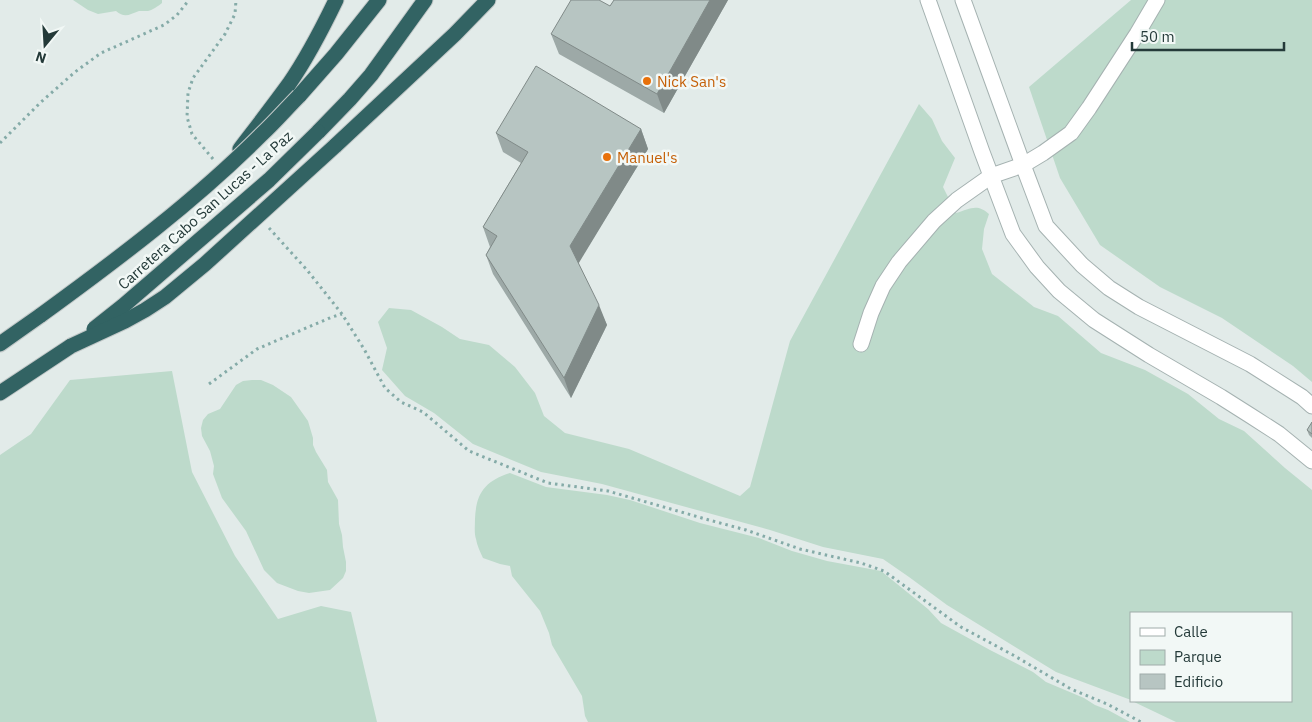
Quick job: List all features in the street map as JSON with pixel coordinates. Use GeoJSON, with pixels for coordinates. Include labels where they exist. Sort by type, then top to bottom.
{"type":"FeatureCollection","features":[{"type":"Feature","properties":{"kind":"highway"},"geometry":{"type":"LineString","coordinates":[[226,168],[288,84],[324,25],[336,0]]}},
{"type":"Feature","properties":{"kind":"highway","name":"Carretera Cabo San Lucas - La Paz"},"geometry":{"type":"LineString","coordinates":[[0,344],[94,276],[168,218],[226,168],[299,96],[336,54],[378,0]]}},
{"type":"Feature","properties":{"kind":"highway","name":"Carretera Cabo San Lucas - La Paz"},"geometry":{"type":"LineString","coordinates":[[0,393],[70,346],[124,306],[269,180],[318,132],[371,75],[425,0]]}},
{"type":"Feature","properties":{"kind":"highway"},"geometry":{"type":"LineString","coordinates":[[70,346],[125,322],[145,310],[165,297],[205,264],[335,146],[455,34],[488,0]]}},
{"type":"Feature","properties":{"kind":"street"},"geometry":{"type":"LineString","coordinates":[[928,0],[1013,234],[1037,267],[1059,291],[1094,320],[1279,434],[1312,461]]}},
{"type":"Feature","properties":{"kind":"street"},"geometry":{"type":"LineString","coordinates":[[964,0],[1046,226],[1082,266],[1109,288],[1139,308],[1250,364],[1302,397],[1312,406]]}},
{"type":"Feature","properties":{"kind":"street"},"geometry":{"type":"LineString","coordinates":[[861,344],[871,313],[883,286],[934,221],[957,200],[991,176],[1023,165],[1071,133],[1137,34],[1157,0]]}},
{"type":"Feature","properties":{"kind":"path"},"geometry":{"type":"LineString","coordinates":[[0,143],[41,102],[75,72],[101,53],[164,25],[177,15],[189,0]]}},
{"type":"Feature","properties":{"kind":"path"},"geometry":{"type":"LineString","coordinates":[[192,134],[187,117],[188,94],[194,78],[225,34],[235,14],[236,0]]}},
{"type":"Feature","properties":{"kind":"path"},"geometry":{"type":"LineString","coordinates":[[270,230],[307,270],[342,314],[385,388],[401,402],[423,412],[469,451],[548,483],[608,491],[746,530],[800,549],[861,563],[884,571],[961,627],[1071,689],[1107,704],[1141,722]]}},
{"type":"Feature","properties":{"kind":"path"},"geometry":{"type":"LineString","coordinates":[[209,384],[257,349],[342,314]]}},
{"type":"Feature","properties":{"kind":"green space"},"geometry":{"type":"Polygon","coordinates":[[[73,0],[162,0],[162,3],[148,11],[122,15],[116,11],[98,14],[73,0]]]}},
{"type":"Feature","properties":{"kind":"green space"},"geometry":{"type":"Polygon","coordinates":[[[1131,0],[1312,0],[1312,382],[1293,366],[1222,318],[1160,287],[1100,245],[1060,178],[1029,87],[1131,0]]]}},
{"type":"Feature","properties":{"kind":"green space"},"geometry":{"type":"Polygon","coordinates":[[[919,104],[932,119],[942,141],[955,158],[943,187],[956,213],[977,208],[989,214],[984,229],[982,249],[992,274],[1034,307],[1058,316],[1101,353],[1145,370],[1188,394],[1219,419],[1244,431],[1312,490],[1312,722],[1176,722],[1134,702],[1292,702],[1292,612],[1130,612],[1130,700],[1056,672],[947,605],[883,559],[823,547],[770,530],[602,484],[541,472],[473,444],[434,413],[405,396],[382,370],[387,348],[378,322],[389,308],[411,310],[460,339],[489,345],[515,367],[535,393],[544,416],[565,433],[629,449],[740,496],[750,487],[790,341],[919,104]]]}},
{"type":"Feature","properties":{"kind":"green space"},"geometry":{"type":"Polygon","coordinates":[[[172,371],[192,472],[235,556],[278,619],[321,606],[351,612],[377,722],[0,722],[0,455],[31,434],[70,380],[172,371]]]}},
{"type":"Feature","properties":{"kind":"green space"},"geometry":{"type":"Polygon","coordinates":[[[261,380],[273,385],[291,397],[308,421],[313,445],[327,470],[328,482],[338,500],[339,524],[346,562],[346,571],[343,578],[330,590],[309,593],[277,583],[264,570],[246,531],[222,498],[213,474],[214,466],[210,451],[202,436],[203,420],[208,414],[220,409],[236,385],[243,381],[261,380]]]}},
{"type":"Feature","properties":{"kind":"green space"},"geometry":{"type":"Polygon","coordinates":[[[510,473],[546,487],[630,500],[700,523],[759,538],[792,551],[827,561],[881,571],[928,609],[941,623],[1033,672],[1046,682],[1084,698],[1130,722],[588,722],[585,716],[582,696],[552,645],[540,611],[512,576],[510,566],[483,558],[477,544],[475,519],[477,502],[480,495],[488,484],[510,473]]]}},
{"type":"Feature","properties":{"kind":"building"},"geometry":{"type":"Polygon","coordinates":[[[571,0],[599,0],[610,6],[614,0],[710,0],[657,94],[551,34],[571,0]]]}},
{"type":"Feature","properties":{"kind":"building"},"geometry":{"type":"Polygon","coordinates":[[[536,66],[641,129],[570,246],[599,305],[564,378],[486,255],[497,236],[483,227],[528,152],[496,133],[536,66]]]}},
{"type":"Feature","properties":{"kind":"building"},"geometry":{"type":"Polygon","coordinates":[[[1312,422],[1312,434],[1307,430],[1312,422]]]}},
{"type":"Feature","properties":{"kind":"place","name":"Nick San's"},"geometry":{"type":"Point","coordinates":[647,81]}},
{"type":"Feature","properties":{"kind":"place","name":"Manuel's"},"geometry":{"type":"Point","coordinates":[607,157]}}]}
